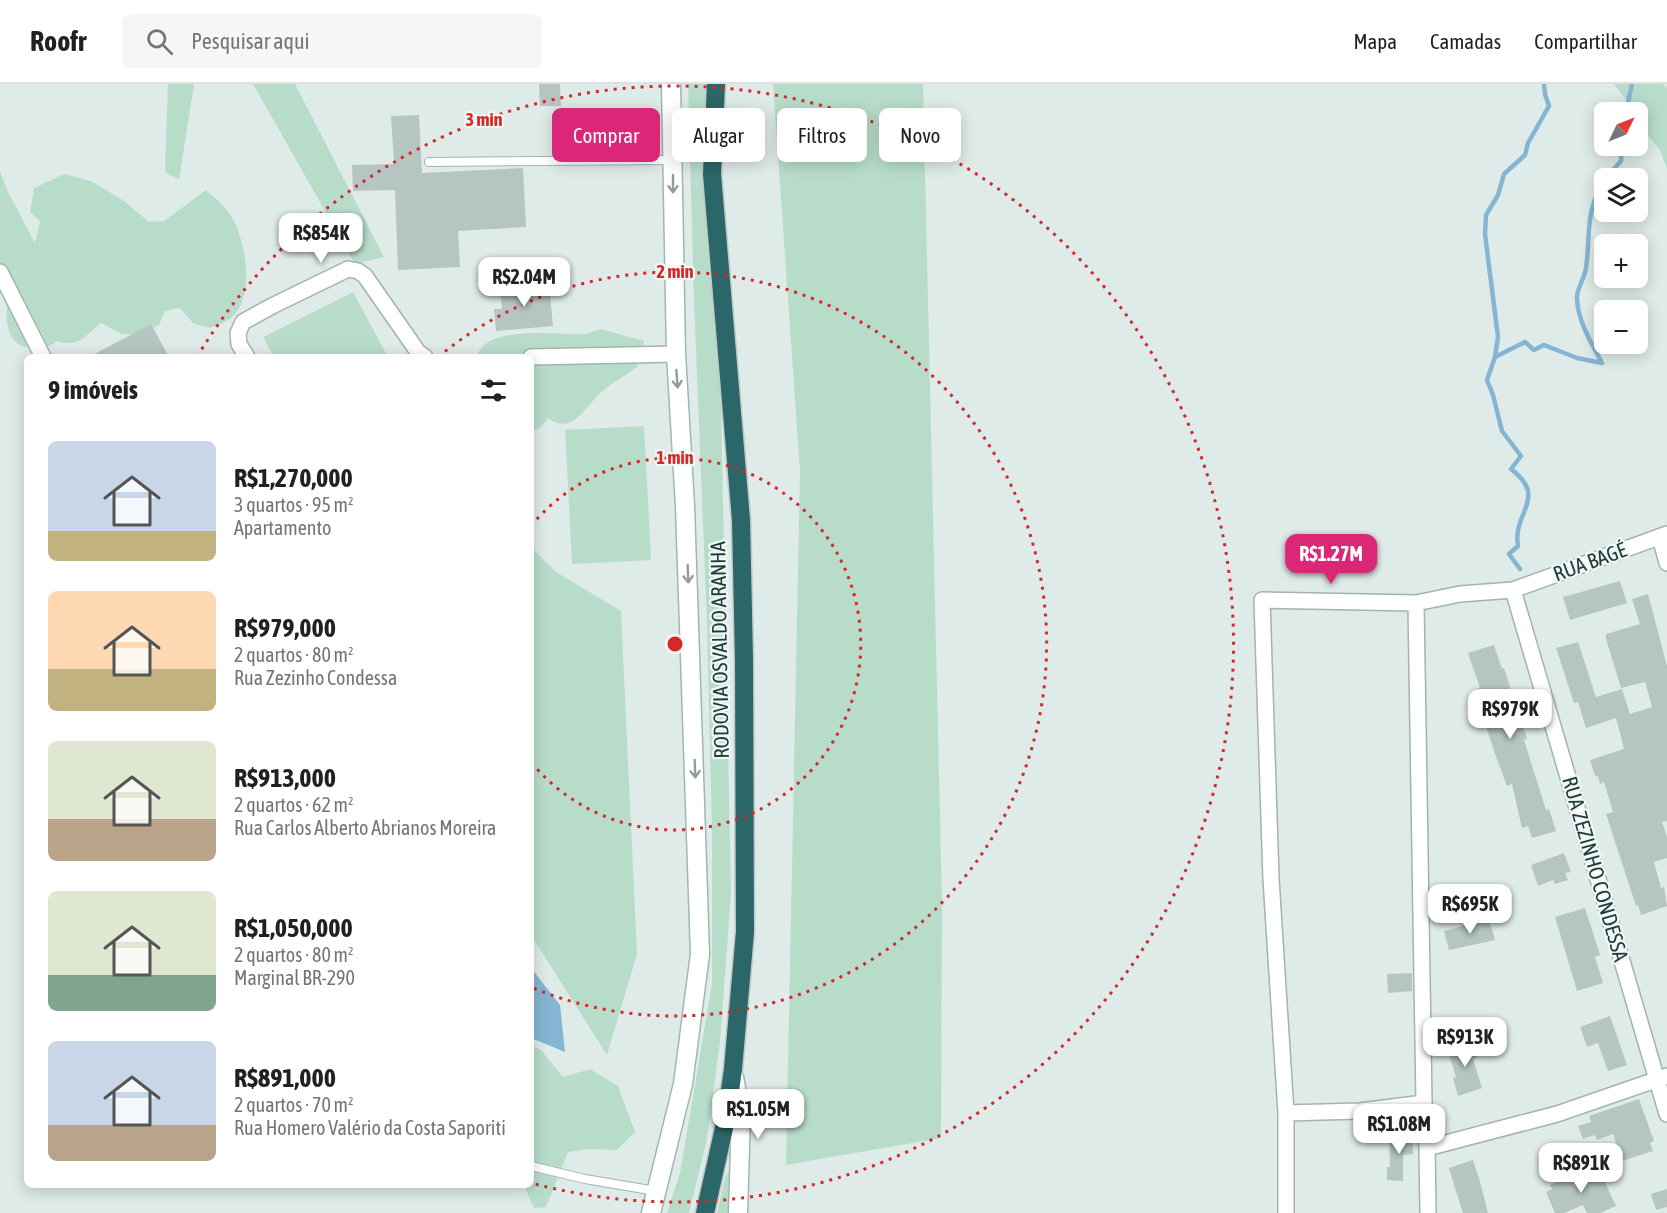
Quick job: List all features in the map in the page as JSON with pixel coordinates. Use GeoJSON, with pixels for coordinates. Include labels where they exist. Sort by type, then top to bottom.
{"type":"FeatureCollection","features":[{"type":"Feature","properties":{"kind":"highway","name":"RODOVIA OSVALDO ARANHA"},"geometry":{"type":"LineString","coordinates":[[705,1213],[726,1119],[733,1069],[745,932],[741,520],[712,174],[716,84]]}},
{"type":"Feature","properties":{"kind":"main road"},"geometry":{"type":"LineString","coordinates":[[671,84],[672,122]]}},
{"type":"Feature","properties":{"kind":"main road"},"geometry":{"type":"LineString","coordinates":[[651,1213],[683,1084],[700,954],[685,506],[676,354],[673,162]]}},
{"type":"Feature","properties":{"kind":"main road"},"geometry":{"type":"LineString","coordinates":[[733,1069],[741,1116],[738,1213]]}},
{"type":"Feature","properties":{"kind":"street"},"geometry":{"type":"LineString","coordinates":[[245,354],[239,344],[238,333],[243,322],[348,269],[358,271],[365,276],[421,354]]}},
{"type":"Feature","properties":{"kind":"street"},"geometry":{"type":"LineString","coordinates":[[0,272],[41,354]]}},
{"type":"Feature","properties":{"kind":"street"},"geometry":{"type":"LineString","coordinates":[[534,357],[676,354]]}},
{"type":"Feature","properties":{"kind":"street"},"geometry":{"type":"LineString","coordinates":[[1663,536],[1667,563]]}},
{"type":"Feature","properties":{"kind":"street","name":"RUA BAGÉ"},"geometry":{"type":"LineString","coordinates":[[1286,1113],[1271,879],[1262,600],[1416,603],[1460,594],[1513,590],[1663,536]]}},
{"type":"Feature","properties":{"kind":"street","name":"RUA ZEZINHO CONDESSA"},"geometry":{"type":"LineString","coordinates":[[1513,590],[1662,1078],[1667,1114]]}},
{"type":"Feature","properties":{"kind":"street"},"geometry":{"type":"LineString","coordinates":[[1416,603],[1424,1103],[1428,1213]]}},
{"type":"Feature","properties":{"kind":"street"},"geometry":{"type":"LineString","coordinates":[[1427,1148],[1557,1113],[1662,1078]]}},
{"type":"Feature","properties":{"kind":"street"},"geometry":{"type":"LineString","coordinates":[[1286,1213],[1286,1113],[1360,1111],[1424,1103]]}},
{"type":"Feature","properties":{"kind":"lane"},"geometry":{"type":"LineString","coordinates":[[429,162],[672,160]]}},
{"type":"Feature","properties":{"kind":"lane"},"geometry":{"type":"LineString","coordinates":[[534,1167],[585,1179],[657,1191]]}},
{"type":"Feature","properties":{"kind":"green space"},"geometry":{"type":"Polygon","coordinates":[[[168,84],[194,84],[179,180],[165,172],[168,84]]]}},
{"type":"Feature","properties":{"kind":"green space"},"geometry":{"type":"Polygon","coordinates":[[[253,84],[295,84],[384,257],[355,264],[253,84]]]}},
{"type":"Feature","properties":{"kind":"green space"},"geometry":{"type":"Polygon","coordinates":[[[688,84],[706,84],[706,108],[689,108],[688,84]]]}},
{"type":"Feature","properties":{"kind":"green space"},"geometry":{"type":"Polygon","coordinates":[[[773,84],[923,84],[924,108],[879,108],[879,162],[925,162],[942,905],[941,1138],[786,1165],[800,471],[778,162],[867,162],[867,108],[777,108],[777,141],[773,84]]]}},
{"type":"Feature","properties":{"kind":"green space"},"geometry":{"type":"Polygon","coordinates":[[[1614,84],[1662,84],[1667,88],[1667,169],[1660,150],[1648,136],[1648,102],[1628,102],[1614,84]]]}},
{"type":"Feature","properties":{"kind":"green space"},"geometry":{"type":"Polygon","coordinates":[[[690,162],[707,162],[721,405],[731,894],[720,1042],[707,1139],[689,1213],[667,1213],[680,1173],[712,984],[712,832],[707,622],[690,162]]]}},
{"type":"Feature","properties":{"kind":"green space"},"geometry":{"type":"Polygon","coordinates":[[[0,171],[8,192],[35,243],[40,221],[30,212],[34,188],[64,174],[91,181],[124,201],[149,222],[164,221],[206,190],[227,210],[240,236],[244,251],[246,282],[239,309],[231,318],[210,328],[194,324],[180,308],[165,311],[159,325],[142,334],[122,334],[101,323],[77,342],[57,341],[48,347],[38,349],[18,344],[8,326],[7,305],[10,293],[0,271],[0,171]]]}},
{"type":"Feature","properties":{"kind":"green space"},"geometry":{"type":"Polygon","coordinates":[[[353,292],[386,354],[272,354],[263,337],[353,292]]]}},
{"type":"Feature","properties":{"kind":"green space"},"geometry":{"type":"Polygon","coordinates":[[[600,329],[644,341],[637,367],[605,389],[573,421],[565,424],[548,418],[539,429],[534,430],[534,354],[479,354],[483,347],[493,340],[507,335],[584,334],[600,329]]]}},
{"type":"Feature","properties":{"kind":"green space"},"geometry":{"type":"Polygon","coordinates":[[[644,426],[651,560],[572,564],[565,430],[644,426]]]}},
{"type":"Feature","properties":{"kind":"green space"},"geometry":{"type":"Polygon","coordinates":[[[534,550],[556,572],[621,611],[637,954],[607,1055],[534,940],[534,550]]]}},
{"type":"Feature","properties":{"kind":"green space"},"geometry":{"type":"Polygon","coordinates":[[[534,1046],[541,1050],[563,1077],[590,1069],[618,1086],[635,1132],[617,1150],[590,1149],[568,1152],[546,1207],[534,1208],[525,1188],[534,1188],[534,1046]]]}},
{"type":"Feature","properties":{"kind":"green space"},"geometry":{"type":"Polygon","coordinates":[[[734,1163],[732,1213],[717,1213],[725,1178],[734,1163]]]}},
{"type":"Feature","properties":{"kind":"water"},"geometry":{"type":"Polygon","coordinates":[[[534,972],[560,1005],[565,1052],[534,1039],[534,972]]]}},
{"type":"Feature","properties":{"kind":"building"},"geometry":{"type":"Polygon","coordinates":[[[539,84],[560,84],[561,106],[540,106],[539,84]]]}},
{"type":"Feature","properties":{"kind":"building"},"geometry":{"type":"Polygon","coordinates":[[[419,115],[422,173],[523,168],[526,227],[458,231],[460,267],[398,270],[395,190],[353,191],[352,165],[394,164],[391,116],[419,115]]]}},
{"type":"Feature","properties":{"kind":"building"},"geometry":{"type":"Polygon","coordinates":[[[549,283],[553,326],[496,331],[494,309],[502,309],[500,287],[549,283]]]}},
{"type":"Feature","properties":{"kind":"building"},"geometry":{"type":"Polygon","coordinates":[[[151,324],[167,354],[95,354],[151,324]]]}},
{"type":"Feature","properties":{"kind":"building"},"geometry":{"type":"Polygon","coordinates":[[[1620,581],[1627,603],[1570,620],[1563,597],[1620,581]]]}},
{"type":"Feature","properties":{"kind":"building"},"geometry":{"type":"Polygon","coordinates":[[[1648,594],[1667,666],[1667,821],[1662,822],[1667,837],[1667,858],[1654,862],[1661,888],[1664,887],[1667,906],[1641,915],[1606,814],[1613,812],[1604,782],[1600,784],[1590,760],[1624,749],[1616,718],[1586,728],[1578,702],[1574,703],[1556,648],[1578,642],[1596,697],[1622,689],[1630,714],[1652,707],[1645,682],[1621,688],[1606,639],[1606,634],[1640,624],[1632,599],[1648,594]]]}},
{"type":"Feature","properties":{"kind":"building"},"geometry":{"type":"Polygon","coordinates":[[[1494,645],[1502,669],[1504,668],[1527,739],[1524,740],[1546,810],[1549,809],[1556,831],[1532,838],[1528,826],[1522,828],[1512,784],[1507,786],[1494,751],[1476,689],[1480,688],[1468,653],[1494,645]]]}},
{"type":"Feature","properties":{"kind":"building"},"geometry":{"type":"Polygon","coordinates":[[[1564,853],[1571,872],[1565,873],[1568,880],[1555,884],[1553,880],[1538,886],[1531,865],[1564,853]]]}},
{"type":"Feature","properties":{"kind":"building"},"geometry":{"type":"Polygon","coordinates":[[[1585,908],[1600,955],[1595,957],[1603,983],[1577,991],[1555,917],[1585,908]]]}},
{"type":"Feature","properties":{"kind":"building"},"geometry":{"type":"Polygon","coordinates":[[[1489,919],[1495,940],[1449,950],[1444,931],[1489,919]]]}},
{"type":"Feature","properties":{"kind":"building"},"geometry":{"type":"Polygon","coordinates":[[[1412,973],[1412,991],[1388,993],[1387,974],[1412,973]]]}},
{"type":"Feature","properties":{"kind":"building"},"geometry":{"type":"Polygon","coordinates":[[[1610,1016],[1627,1065],[1608,1071],[1598,1043],[1587,1047],[1580,1027],[1610,1016]]]}},
{"type":"Feature","properties":{"kind":"building"},"geometry":{"type":"Polygon","coordinates":[[[1471,1040],[1477,1058],[1473,1059],[1482,1088],[1458,1096],[1453,1078],[1456,1077],[1447,1048],[1471,1040]]]}},
{"type":"Feature","properties":{"kind":"building"},"geometry":{"type":"Polygon","coordinates":[[[1639,1099],[1654,1141],[1650,1143],[1653,1151],[1622,1161],[1613,1134],[1597,1140],[1595,1135],[1583,1139],[1578,1126],[1591,1122],[1589,1116],[1639,1099]]]}},
{"type":"Feature","properties":{"kind":"building"},"geometry":{"type":"Polygon","coordinates":[[[1412,1133],[1413,1154],[1403,1155],[1403,1181],[1387,1180],[1387,1167],[1390,1167],[1389,1134],[1412,1133]]]}},
{"type":"Feature","properties":{"kind":"building"},"geometry":{"type":"Polygon","coordinates":[[[1473,1160],[1488,1213],[1463,1213],[1449,1168],[1473,1160]]]}},
{"type":"Feature","properties":{"kind":"building"},"geometry":{"type":"Polygon","coordinates":[[[1591,1168],[1595,1179],[1602,1176],[1616,1206],[1600,1213],[1587,1213],[1583,1205],[1564,1213],[1555,1213],[1546,1192],[1552,1189],[1550,1185],[1591,1168]]]}},
{"type":"Feature","properties":{"kind":"building"},"geometry":{"type":"Polygon","coordinates":[[[1667,1189],[1667,1207],[1656,1210],[1651,1194],[1667,1189]]]}},
{"type":"Feature","properties":{"kind":"waterway"},"geometry":{"type":"LineString","coordinates":[[1520,569],[1509,554],[1518,546],[1520,524],[1528,497],[1527,488],[1522,479],[1511,469],[1521,456],[1502,431],[1487,380],[1495,357],[1498,337],[1485,234],[1486,215],[1498,195],[1504,174],[1525,155],[1528,143],[1549,106],[1544,84]]}},
{"type":"Feature","properties":{"kind":"waterway"},"geometry":{"type":"LineString","coordinates":[[1628,102],[1632,84]]}},
{"type":"Feature","properties":{"kind":"waterway"},"geometry":{"type":"LineString","coordinates":[[1615,168],[1621,161],[1621,156]]}},
{"type":"Feature","properties":{"kind":"waterway"},"geometry":{"type":"LineString","coordinates":[[1495,357],[1525,342],[1534,350],[1544,345],[1577,358],[1602,363],[1583,324],[1577,295],[1586,268],[1589,223],[1594,203]]}}]}
